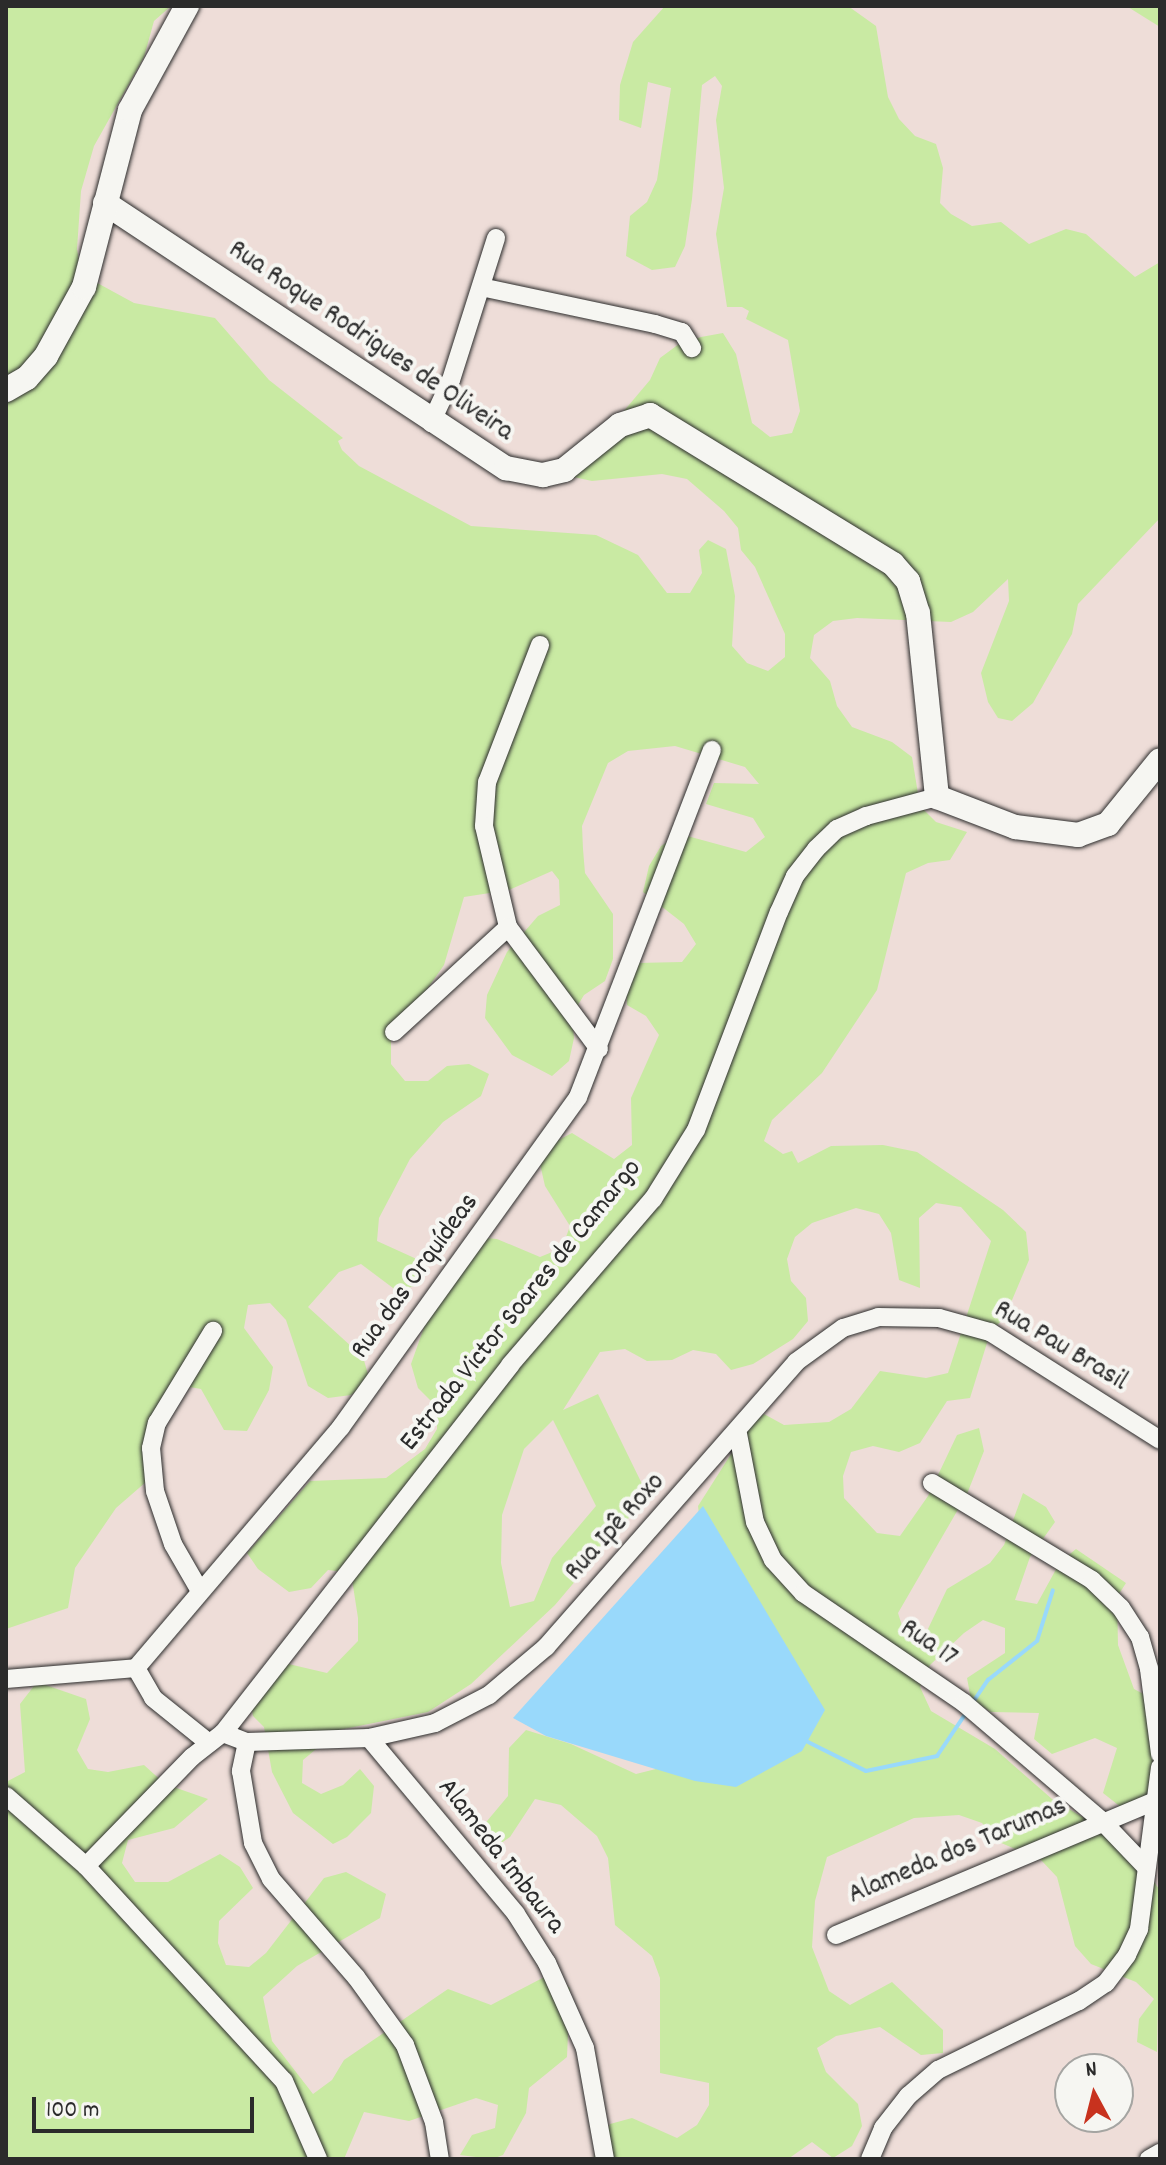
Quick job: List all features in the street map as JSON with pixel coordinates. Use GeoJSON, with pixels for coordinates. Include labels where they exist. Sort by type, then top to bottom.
{"type":"FeatureCollection","features":[{"type":"Feature","properties":{"kind":"main road"},"geometry":{"type":"LineString","coordinates":[[6,390],[27,378],[46,356],[84,287],[130,110],[187,6]]}},
{"type":"Feature","properties":{"kind":"main road","name":"Rua Roque Rodrigues de Oliveira"},"geometry":{"type":"LineString","coordinates":[[105,203],[311,335],[431,423],[506,468],[543,475],[564,470],[620,425],[650,415],[893,564],[908,581],[918,613],[937,797]]}},
{"type":"Feature","properties":{"kind":"main road"},"geometry":{"type":"LineString","coordinates":[[937,797],[1015,827],[1078,835],[1108,824],[1160,760]]}},
{"type":"Feature","properties":{"kind":"street"},"geometry":{"type":"LineString","coordinates":[[431,423],[496,238]]}},
{"type":"Feature","properties":{"kind":"street"},"geometry":{"type":"LineString","coordinates":[[481,287],[655,324],[682,332],[692,348]]}},
{"type":"Feature","properties":{"kind":"street"},"geometry":{"type":"LineString","coordinates":[[540,645],[487,782],[483,808],[508,927],[599,1049]]}},
{"type":"Feature","properties":{"kind":"street","name":"Rua das Orquídeas"},"geometry":{"type":"LineString","coordinates":[[136,1668],[341,1427],[578,1097],[712,750]]}},
{"type":"Feature","properties":{"kind":"street","name":"Estrada Victor Soares de Camargo"},"geometry":{"type":"LineString","coordinates":[[86,1866],[216,1738],[510,1365],[653,1199],[696,1130],[795,876],[837,829],[866,816],[937,797]]}},
{"type":"Feature","properties":{"kind":"street"},"geometry":{"type":"LineString","coordinates":[[394,1032],[508,927]]}},
{"type":"Feature","properties":{"kind":"street","name":"Rua Ipê Roxo"},"geometry":{"type":"LineString","coordinates":[[247,1742],[369,1738],[435,1723],[489,1695],[546,1647],[816,1344],[878,1317]]}},
{"type":"Feature","properties":{"kind":"street","name":"Rua Pau Brasil"},"geometry":{"type":"LineString","coordinates":[[878,1317],[939,1318],[990,1332],[1160,1440]]}},
{"type":"Feature","properties":{"kind":"street"},"geometry":{"type":"LineString","coordinates":[[200,1591],[173,1544],[155,1491],[151,1448],[157,1423],[213,1331]]}},
{"type":"Feature","properties":{"kind":"street","name":"Rua 17"},"geometry":{"type":"LineString","coordinates":[[738,1434],[755,1522],[773,1560],[803,1593],[964,1703],[1101,1820],[1146,1867]]}},
{"type":"Feature","properties":{"kind":"street"},"geometry":{"type":"LineString","coordinates":[[932,1483],[1092,1580],[1121,1608],[1140,1637],[1149,1669],[1160,1754]]}},
{"type":"Feature","properties":{"kind":"street"},"geometry":{"type":"LineString","coordinates":[[6,1679],[136,1668],[153,1698],[216,1738],[247,1742],[241,1771],[259,1855],[271,1879],[356,1977],[405,2045],[434,2122],[440,2159]]}},
{"type":"Feature","properties":{"kind":"street","name":"Alameda Imbaura"},"geometry":{"type":"LineString","coordinates":[[369,1738],[516,1914],[547,1963],[585,2048],[605,2159]]}},
{"type":"Feature","properties":{"kind":"street"},"geometry":{"type":"LineString","coordinates":[[870,2159],[883,2128],[908,2096],[938,2070],[1106,1983],[1139,1929],[1153,1802],[1160,1767]]}},
{"type":"Feature","properties":{"kind":"street"},"geometry":{"type":"LineString","coordinates":[[6,1796],[86,1866],[284,2081],[318,2159]]}},
{"type":"Feature","properties":{"kind":"street","name":"Alameda dos Tarumas"},"geometry":{"type":"LineString","coordinates":[[836,1935],[1101,1820],[1153,1802]]}},
{"type":"Feature","properties":{"kind":"street"},"geometry":{"type":"LineString","coordinates":[[1149,2159],[1160,2153]]}},
{"type":"Feature","properties":{"kind":"green space"},"geometry":{"type":"Polygon","coordinates":[[[6,6],[171,6],[154,21],[144,57],[94,146],[81,191],[77,249],[81,271],[90,279],[134,303],[215,318],[269,380],[343,438],[338,441],[342,450],[359,466],[471,526],[596,535],[638,555],[667,593],[690,593],[702,573],[699,550],[708,540],[726,549],[735,596],[732,646],[747,663],[768,671],[785,657],[785,634],[755,567],[741,550],[738,528],[724,511],[687,479],[662,474],[592,481],[569,476],[650,380],[660,358],[679,344],[701,337],[723,333],[736,354],[752,423],[770,437],[792,433],[800,411],[788,340],[746,319],[749,311],[742,307],[727,307],[716,234],[724,188],[716,120],[722,86],[715,76],[702,85],[685,246],[675,267],[652,270],[626,256],[630,216],[647,202],[657,180],[671,88],[648,82],[641,128],[619,120],[620,85],[633,42],[665,6],[848,6],[876,26],[888,97],[899,119],[915,136],[936,144],[943,168],[940,203],[951,214],[972,226],[1001,222],[1029,244],[1066,229],[1086,234],[1135,277],[1160,262],[1160,518],[1078,604],[1072,634],[1033,703],[1012,721],[998,718],[988,702],[981,673],[1009,601],[1008,579],[973,612],[951,622],[857,618],[833,621],[814,635],[810,658],[830,681],[837,706],[852,727],[892,742],[912,757],[920,806],[936,822],[967,832],[950,860],[928,863],[906,873],[877,990],[822,1073],[772,1120],[764,1141],[783,1154],[792,1151],[798,1163],[831,1146],[883,1145],[917,1152],[1003,1210],[1026,1232],[1029,1260],[1004,1319],[991,1330],[970,1398],[947,1401],[920,1443],[899,1452],[873,1446],[851,1452],[843,1476],[844,1498],[877,1533],[900,1536],[928,1496],[957,1435],[979,1428],[984,1451],[967,1494],[898,1613],[905,1635],[927,1631],[947,1589],[990,1563],[1004,1545],[1023,1493],[1046,1507],[1055,1522],[1030,1557],[1015,1600],[1037,1604],[1060,1562],[1076,1549],[1126,1583],[1117,1597],[1118,1645],[1134,1689],[1153,1699],[1160,1798],[1122,1808],[1103,1793],[1117,1748],[1095,1738],[1052,1754],[1034,1739],[1039,1713],[991,1712],[971,1700],[967,1678],[1005,1653],[1005,1628],[983,1620],[964,1633],[930,1665],[920,1687],[931,1711],[995,1749],[1052,1799],[1132,1846],[1160,1891],[1157,2052],[1137,2042],[1139,2019],[1154,1999],[1136,1982],[1091,1964],[1075,1946],[1057,1877],[1041,1860],[999,1842],[982,1823],[959,1815],[914,1818],[827,1857],[815,1901],[812,1947],[829,1991],[850,2005],[892,1982],[943,2030],[943,2053],[921,2055],[880,2027],[836,2036],[817,2048],[826,2072],[858,2104],[862,2126],[852,2146],[833,2158],[812,2142],[788,2159],[593,2159],[610,2124],[632,2118],[677,2138],[697,2125],[709,2105],[709,2083],[660,2073],[660,1978],[652,1956],[615,1925],[608,1858],[597,1836],[561,1805],[535,1799],[510,1837],[491,1850],[477,1833],[508,1796],[509,1748],[526,1730],[571,1744],[636,1774],[680,1763],[695,1780],[731,1783],[698,1506],[747,1429],[764,1414],[784,1425],[829,1422],[851,1409],[880,1371],[926,1378],[948,1373],[991,1241],[961,1207],[936,1203],[919,1218],[920,1288],[899,1280],[891,1233],[879,1214],[856,1208],[812,1223],[795,1237],[787,1259],[791,1281],[806,1298],[808,1321],[793,1339],[753,1364],[731,1370],[716,1354],[693,1350],[672,1360],[647,1361],[625,1349],[600,1352],[563,1410],[598,1394],[645,1490],[624,1500],[632,1514],[555,1605],[471,1684],[428,1712],[339,1730],[303,1760],[302,1783],[321,1794],[343,1785],[360,1769],[374,1786],[371,1813],[347,1837],[333,1844],[293,1813],[272,1772],[264,1727],[253,1716],[249,1694],[280,1662],[327,1673],[358,1641],[358,1618],[351,1573],[328,1570],[311,1588],[289,1592],[258,1569],[247,1553],[310,1481],[386,1478],[425,1449],[437,1429],[437,1407],[418,1388],[411,1364],[427,1319],[474,1237],[497,1239],[540,1257],[562,1248],[570,1226],[545,1186],[540,1164],[551,1144],[572,1133],[614,1159],[632,1145],[631,1098],[659,1035],[646,1016],[627,1005],[626,983],[636,963],[682,962],[696,944],[684,924],[643,892],[649,866],[661,846],[680,834],[746,852],[765,837],[753,818],[706,804],[714,783],[759,784],[745,767],[675,746],[628,751],[608,763],[582,826],[585,873],[613,914],[613,959],[605,981],[584,995],[572,1015],[574,1038],[569,1061],[552,1076],[512,1055],[485,1018],[487,995],[507,952],[538,916],[560,905],[559,880],[552,871],[509,890],[464,897],[444,965],[391,1041],[391,1064],[405,1081],[428,1081],[447,1066],[469,1064],[489,1074],[481,1096],[443,1122],[410,1159],[379,1218],[377,1241],[421,1261],[421,1284],[397,1291],[361,1264],[339,1272],[308,1307],[363,1357],[370,1381],[351,1395],[328,1398],[308,1386],[286,1320],[270,1303],[248,1305],[244,1328],[273,1367],[269,1390],[247,1431],[224,1430],[201,1389],[178,1385],[159,1404],[154,1475],[116,1508],[75,1568],[68,1608],[6,1629],[6,6]],[[553,1420],[524,1449],[502,1515],[501,1563],[510,1607],[534,1601],[552,1558],[596,1506],[553,1420]]]}},
{"type":"Feature","properties":{"kind":"green space"},"geometry":{"type":"Polygon","coordinates":[[[1106,6],[1160,6],[1160,27],[1128,7],[1106,6]]]}},
{"type":"Feature","properties":{"kind":"green space"},"geometry":{"type":"Polygon","coordinates":[[[37,1682],[86,1699],[90,1719],[77,1750],[88,1769],[108,1772],[144,1765],[165,1784],[208,1799],[174,1828],[128,1840],[122,1863],[135,1882],[168,1882],[220,1854],[240,1867],[253,1888],[219,1921],[218,1943],[226,1965],[249,1967],[266,1953],[324,1878],[346,1872],[386,1894],[380,1918],[297,1966],[263,1997],[272,2041],[313,2094],[332,2080],[344,2060],[448,1989],[491,2005],[552,1973],[570,1988],[567,2057],[529,2088],[526,2113],[503,2155],[492,2159],[460,2155],[472,2135],[495,2128],[498,2105],[476,2098],[409,2121],[364,2112],[344,2159],[6,2159],[6,1782],[25,1772],[20,1704],[37,1682]]]}},
{"type":"Feature","properties":{"kind":"water"},"geometry":{"type":"Polygon","coordinates":[[[703,1506],[825,1710],[802,1751],[736,1787],[695,1781],[546,1736],[513,1718],[703,1506]]]}},
{"type":"Feature","properties":{"kind":"waterway"},"geometry":{"type":"LineString","coordinates":[[973,1702],[988,1680],[1037,1641],[1053,1590]]}},
{"type":"Feature","properties":{"kind":"waterway"},"geometry":{"type":"LineString","coordinates":[[804,1740],[866,1771],[937,1756],[966,1713]]}}]}
